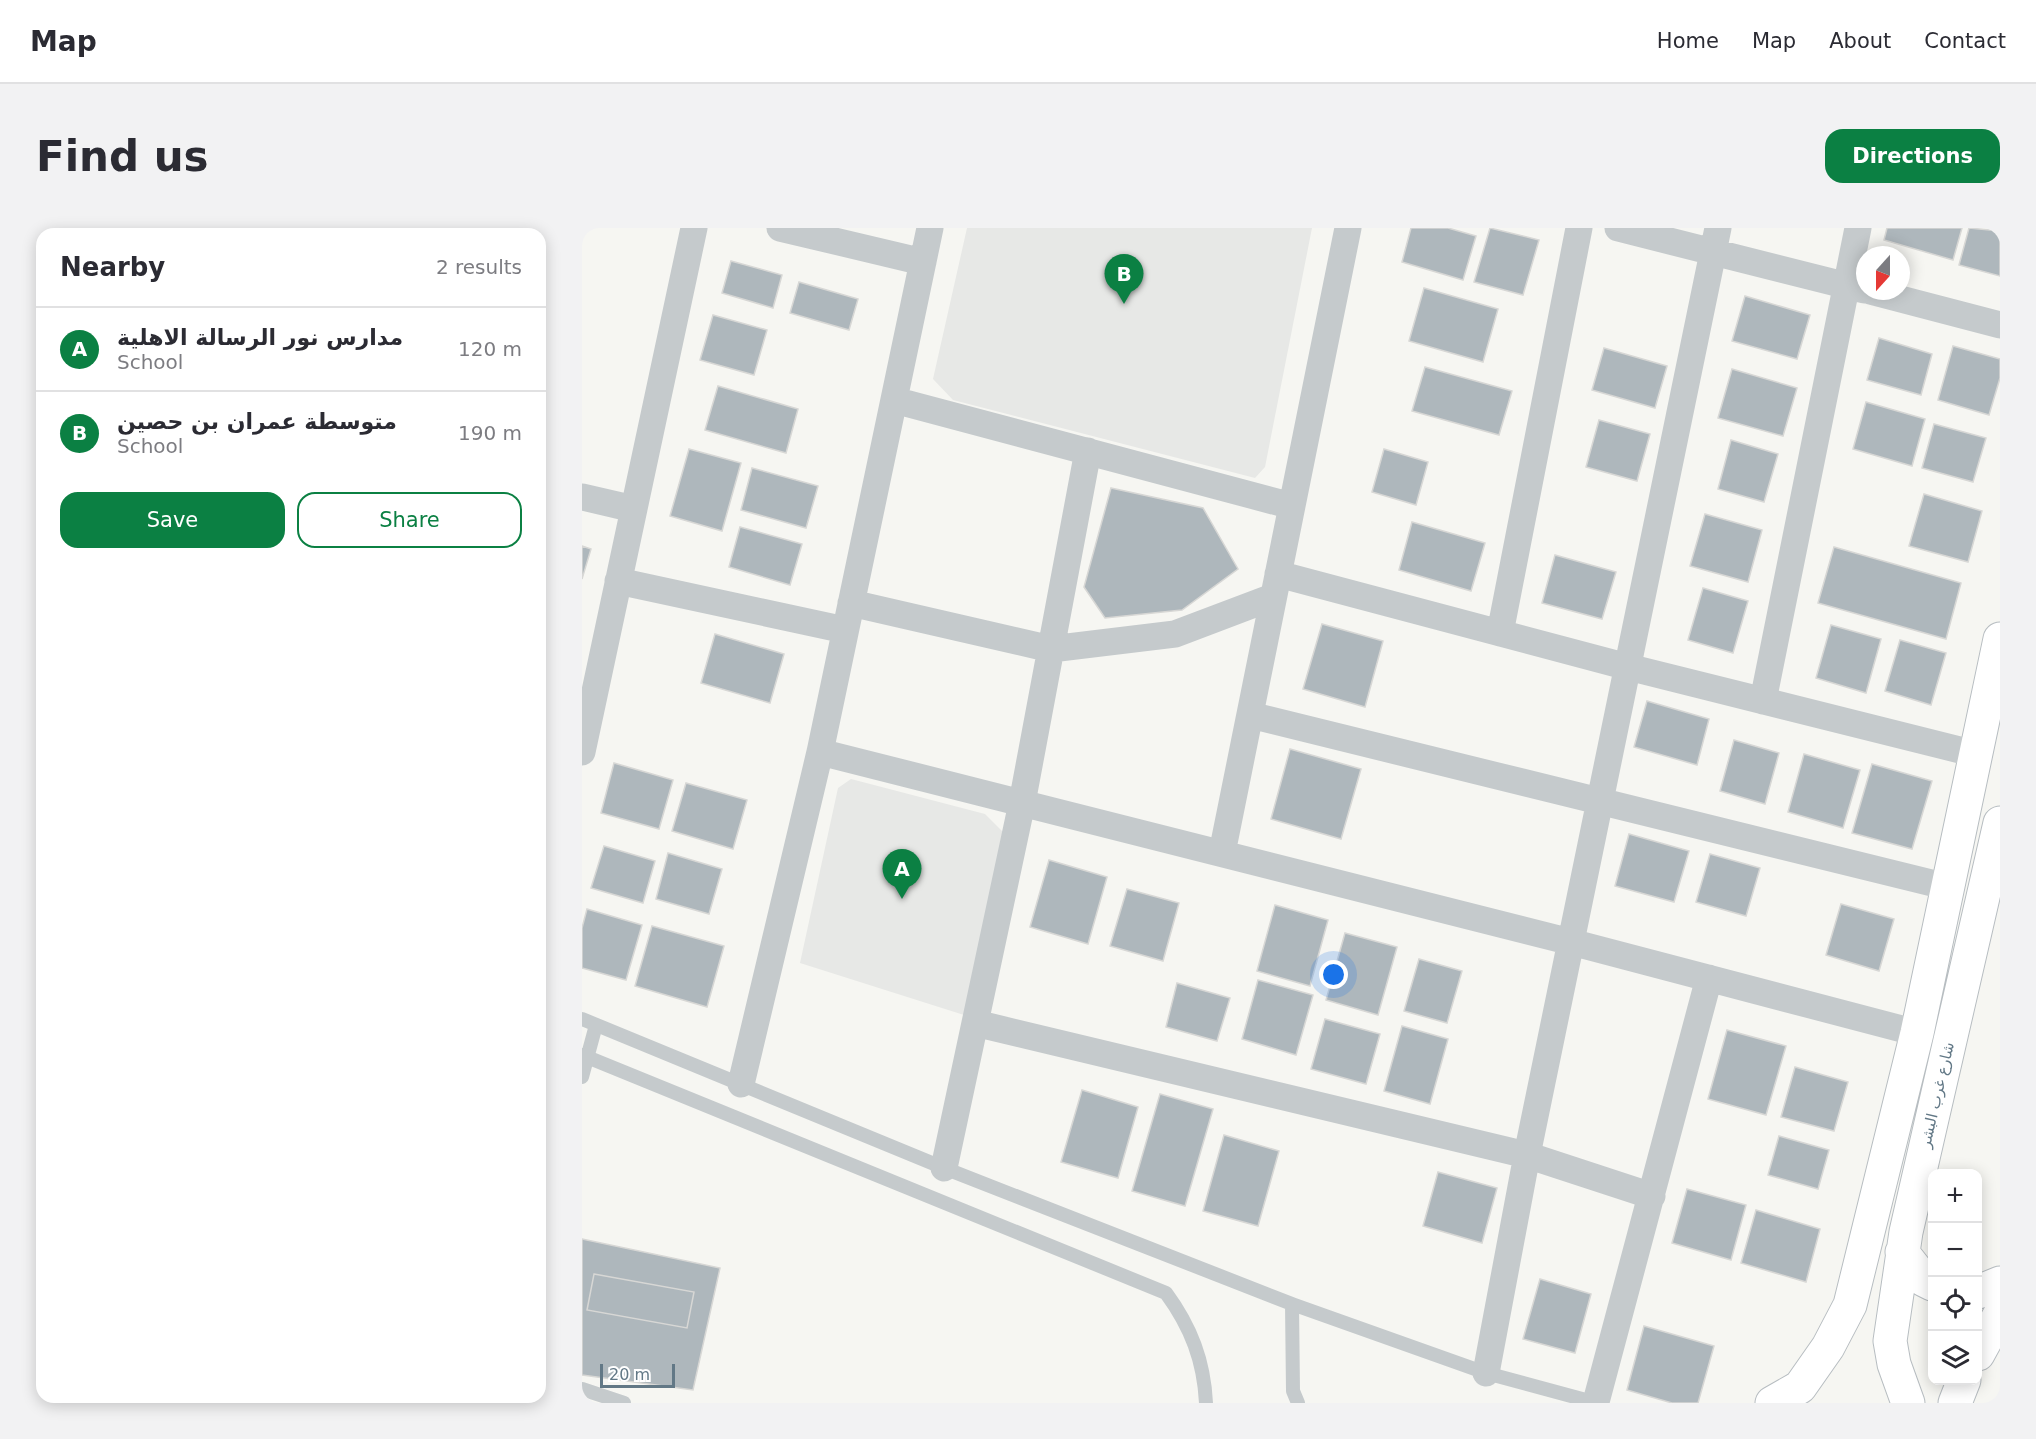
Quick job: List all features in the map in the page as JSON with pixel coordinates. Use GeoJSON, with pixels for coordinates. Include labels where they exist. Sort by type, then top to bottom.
{"type":"FeatureCollection","features":[{"type":"Feature","properties":{"kind":"street"},"geometry":{"type":"LineString","coordinates":[[582,752],[694,228]]}},
{"type":"Feature","properties":{"kind":"street"},"geometry":{"type":"LineString","coordinates":[[780,228],[923,262]]}},
{"type":"Feature","properties":{"kind":"street"},"geometry":{"type":"LineString","coordinates":[[741,1084],[820,752],[930,228]]}},
{"type":"Feature","properties":{"kind":"street"},"geometry":{"type":"LineString","coordinates":[[1222,853],[1348,228]]}},
{"type":"Feature","properties":{"kind":"street"},"geometry":{"type":"LineString","coordinates":[[1500,633],[1580,228]]}},
{"type":"Feature","properties":{"kind":"street"},"geometry":{"type":"LineString","coordinates":[[1618,228],[1716,239],[1856,287]]}},
{"type":"Feature","properties":{"kind":"street"},"geometry":{"type":"LineString","coordinates":[[1858,228],[1859,246]]}},
{"type":"Feature","properties":{"kind":"street"},"geometry":{"type":"LineString","coordinates":[[1486,1372],[1527,1155],[1716,239]]}},
{"type":"Feature","properties":{"kind":"street"},"geometry":{"type":"LineString","coordinates":[[1763,701],[1858,300]]}},
{"type":"Feature","properties":{"kind":"street"},"geometry":{"type":"LineString","coordinates":[[1903,300],[2000,325]]}},
{"type":"Feature","properties":{"kind":"street"},"geometry":{"type":"LineString","coordinates":[[894,400],[1292,506]]}},
{"type":"Feature","properties":{"kind":"street"},"geometry":{"type":"LineString","coordinates":[[944,1168],[1022,803],[1088,451]]}},
{"type":"Feature","properties":{"kind":"street"},"geometry":{"type":"LineString","coordinates":[[582,497],[634,509]]}},
{"type":"Feature","properties":{"kind":"street"},"geometry":{"type":"LineString","coordinates":[[618,581],[845,630]]}},
{"type":"Feature","properties":{"kind":"street"},"geometry":{"type":"LineString","coordinates":[[851,603],[1051,649],[1175,634],[1276,586],[1500,633],[1976,754]]}},
{"type":"Feature","properties":{"kind":"street"},"geometry":{"type":"LineString","coordinates":[[1772,1403],[1800,1387],[1828,1347],[1850,1305],[1917,1033],[2000,639]]}},
{"type":"Feature","properties":{"kind":"street"},"geometry":{"type":"LineString","coordinates":[[1250,715],[1600,799],[1948,887]]}},
{"type":"Feature","properties":{"kind":"street"},"geometry":{"type":"LineString","coordinates":[[820,752],[1571,942],[1917,1033]]}},
{"type":"Feature","properties":{"kind":"street","name":"شارع غرب البشر"},"geometry":{"type":"LineString","coordinates":[[1908,1403],[1894,1364],[1890,1341],[1902,1252],[2000,823]]}},
{"type":"Feature","properties":{"kind":"street"},"geometry":{"type":"LineString","coordinates":[[1596,1402],[1709,978]]}},
{"type":"Feature","properties":{"kind":"street"},"geometry":{"type":"LineString","coordinates":[[975,1023],[1527,1155],[1652,1196]]}},
{"type":"Feature","properties":{"kind":"street"},"geometry":{"type":"LineString","coordinates":[[1902,1252],[1928,1282]]}},
{"type":"Feature","properties":{"kind":"street"},"geometry":{"type":"LineString","coordinates":[[1982,1290],[2000,1283]]}},
{"type":"Feature","properties":{"kind":"street"},"geometry":{"type":"LineString","coordinates":[[1982,1345],[2000,1314]]}},
{"type":"Feature","properties":{"kind":"street"},"geometry":{"type":"LineString","coordinates":[[1955,1403],[1962,1385]]}},
{"type":"Feature","properties":{"kind":"lane"},"geometry":{"type":"LineString","coordinates":[[582,1018],[944,1168],[1292,1304],[1486,1372],[1596,1402]]}},
{"type":"Feature","properties":{"kind":"lane"},"geometry":{"type":"LineString","coordinates":[[582,1077],[584,1056],[596,1024]]}},
{"type":"Feature","properties":{"kind":"lane"},"geometry":{"type":"LineString","coordinates":[[584,1056],[1166,1293],[1180,1312],[1197,1348],[1204,1378],[1206,1403]]}},
{"type":"Feature","properties":{"kind":"lane"},"geometry":{"type":"LineString","coordinates":[[1292,1304],[1293,1391],[1298,1403]]}},
{"type":"Feature","properties":{"kind":"lane"},"geometry":{"type":"LineString","coordinates":[[582,1389],[624,1403]]}},
{"type":"Feature","properties":{"kind":"shaded area"},"geometry":{"type":"Polygon","coordinates":[[[967,228],[1312,228],[1265,467],[1255,478],[953,400],[933,379],[967,228]]]}},
{"type":"Feature","properties":{"kind":"shaded area"},"geometry":{"type":"Polygon","coordinates":[[[851,779],[985,814],[1005,834],[964,1015],[800,963],[838,788],[851,779]]]}},
{"type":"Feature","properties":{"kind":"building"},"geometry":{"type":"Polygon","coordinates":[[[1411,228],[1448,228],[1476,236],[1463,280],[1402,262],[1411,228]]]}},
{"type":"Feature","properties":{"kind":"building"},"geometry":{"type":"Polygon","coordinates":[[[1490,228],[1539,240],[1523,295],[1474,282],[1490,228]]]}},
{"type":"Feature","properties":{"kind":"building"},"geometry":{"type":"Polygon","coordinates":[[[1887,228],[1962,228],[1953,260],[1884,240],[1887,228]]]}},
{"type":"Feature","properties":{"kind":"building"},"geometry":{"type":"Polygon","coordinates":[[[1969,228],[2000,231],[2000,276],[1959,265],[1969,228]]]}},
{"type":"Feature","properties":{"kind":"building"},"geometry":{"type":"Polygon","coordinates":[[[731,261],[782,275],[773,308],[722,293],[731,261]]]}},
{"type":"Feature","properties":{"kind":"building"},"geometry":{"type":"Polygon","coordinates":[[[799,282],[858,299],[849,330],[790,313],[799,282]]]}},
{"type":"Feature","properties":{"kind":"building"},"geometry":{"type":"Polygon","coordinates":[[[1424,288],[1498,309],[1483,362],[1409,341],[1424,288]]]}},
{"type":"Feature","properties":{"kind":"building"},"geometry":{"type":"Polygon","coordinates":[[[1745,296],[1810,315],[1797,359],[1732,341],[1745,296]]]}},
{"type":"Feature","properties":{"kind":"building"},"geometry":{"type":"Polygon","coordinates":[[[713,315],[767,330],[754,375],[700,360],[713,315]]]}},
{"type":"Feature","properties":{"kind":"building"},"geometry":{"type":"Polygon","coordinates":[[[1879,338],[1932,354],[1921,395],[1867,380],[1879,338]]]}},
{"type":"Feature","properties":{"kind":"building"},"geometry":{"type":"Polygon","coordinates":[[[1953,346],[2000,359],[2000,378],[1989,415],[1938,400],[1953,346]]]}},
{"type":"Feature","properties":{"kind":"building"},"geometry":{"type":"Polygon","coordinates":[[[1604,348],[1667,366],[1655,408],[1592,390],[1604,348]]]}},
{"type":"Feature","properties":{"kind":"building"},"geometry":{"type":"Polygon","coordinates":[[[1425,367],[1512,391],[1499,435],[1412,411],[1425,367]]]}},
{"type":"Feature","properties":{"kind":"building"},"geometry":{"type":"Polygon","coordinates":[[[1732,369],[1797,388],[1783,436],[1718,418],[1732,369]]]}},
{"type":"Feature","properties":{"kind":"building"},"geometry":{"type":"Polygon","coordinates":[[[718,386],[798,409],[786,453],[705,430],[718,386]]]}},
{"type":"Feature","properties":{"kind":"building"},"geometry":{"type":"Polygon","coordinates":[[[1866,402],[1925,419],[1912,466],[1853,449],[1866,402]]]}},
{"type":"Feature","properties":{"kind":"building"},"geometry":{"type":"Polygon","coordinates":[[[1599,420],[1650,434],[1637,481],[1586,467],[1599,420]]]}},
{"type":"Feature","properties":{"kind":"building"},"geometry":{"type":"Polygon","coordinates":[[[1934,424],[1986,438],[1973,482],[1922,468],[1934,424]]]}},
{"type":"Feature","properties":{"kind":"building"},"geometry":{"type":"Polygon","coordinates":[[[1731,440],[1778,454],[1764,502],[1718,489],[1731,440]]]}},
{"type":"Feature","properties":{"kind":"building"},"geometry":{"type":"Polygon","coordinates":[[[689,449],[741,463],[722,531],[670,516],[689,449]]]}},
{"type":"Feature","properties":{"kind":"building"},"geometry":{"type":"Polygon","coordinates":[[[1384,449],[1428,462],[1416,505],[1372,492],[1384,449]]]}},
{"type":"Feature","properties":{"kind":"building"},"geometry":{"type":"Polygon","coordinates":[[[752,468],[818,486],[806,528],[741,510],[752,468]]]}},
{"type":"Feature","properties":{"kind":"building"},"geometry":{"type":"Polygon","coordinates":[[[1111,488],[1203,508],[1238,569],[1182,610],[1105,618],[1084,587],[1111,488]]]}},
{"type":"Feature","properties":{"kind":"building"},"geometry":{"type":"Polygon","coordinates":[[[1924,494],[1982,511],[1968,562],[1909,546],[1924,494]]]}},
{"type":"Feature","properties":{"kind":"building"},"geometry":{"type":"Polygon","coordinates":[[[1705,514],[1762,530],[1748,582],[1690,566],[1705,514]]]}},
{"type":"Feature","properties":{"kind":"building"},"geometry":{"type":"Polygon","coordinates":[[[1412,522],[1485,543],[1471,591],[1399,570],[1412,522]]]}},
{"type":"Feature","properties":{"kind":"building"},"geometry":{"type":"Polygon","coordinates":[[[740,527],[802,544],[790,585],[729,567],[740,527]]]}},
{"type":"Feature","properties":{"kind":"building"},"geometry":{"type":"Polygon","coordinates":[[[582,546],[591,549],[582,579],[582,546]]]}},
{"type":"Feature","properties":{"kind":"building"},"geometry":{"type":"Polygon","coordinates":[[[1834,547],[1961,583],[1946,639],[1818,603],[1834,547]]]}},
{"type":"Feature","properties":{"kind":"building"},"geometry":{"type":"Polygon","coordinates":[[[1555,555],[1616,572],[1602,619],[1542,603],[1555,555]]]}},
{"type":"Feature","properties":{"kind":"building"},"geometry":{"type":"Polygon","coordinates":[[[1703,588],[1748,601],[1733,653],[1688,640],[1703,588]]]}},
{"type":"Feature","properties":{"kind":"building"},"geometry":{"type":"Polygon","coordinates":[[[1322,624],[1383,641],[1365,707],[1303,689],[1322,624]]]}},
{"type":"Feature","properties":{"kind":"building"},"geometry":{"type":"Polygon","coordinates":[[[1831,625],[1881,639],[1866,693],[1816,678],[1831,625]]]}},
{"type":"Feature","properties":{"kind":"building"},"geometry":{"type":"Polygon","coordinates":[[[715,634],[784,654],[770,703],[701,683],[715,634]]]}},
{"type":"Feature","properties":{"kind":"building"},"geometry":{"type":"Polygon","coordinates":[[[1900,640],[1946,653],[1931,705],[1885,691],[1900,640]]]}},
{"type":"Feature","properties":{"kind":"building"},"geometry":{"type":"Polygon","coordinates":[[[1647,701],[1709,719],[1697,765],[1634,747],[1647,701]]]}},
{"type":"Feature","properties":{"kind":"building"},"geometry":{"type":"Polygon","coordinates":[[[1734,740],[1779,753],[1765,804],[1720,791],[1734,740]]]}},
{"type":"Feature","properties":{"kind":"building"},"geometry":{"type":"Polygon","coordinates":[[[1290,749],[1361,769],[1341,839],[1271,819],[1290,749]]]}},
{"type":"Feature","properties":{"kind":"building"},"geometry":{"type":"Polygon","coordinates":[[[1804,754],[1860,770],[1843,828],[1788,812],[1804,754]]]}},
{"type":"Feature","properties":{"kind":"building"},"geometry":{"type":"Polygon","coordinates":[[[614,763],[673,780],[659,829],[601,813],[614,763]]]}},
{"type":"Feature","properties":{"kind":"building"},"geometry":{"type":"Polygon","coordinates":[[[1872,764],[1932,781],[1912,849],[1852,833],[1872,764]]]}},
{"type":"Feature","properties":{"kind":"building"},"geometry":{"type":"Polygon","coordinates":[[[686,783],[747,800],[733,849],[672,831],[686,783]]]}},
{"type":"Feature","properties":{"kind":"building"},"geometry":{"type":"Polygon","coordinates":[[[1629,834],[1689,851],[1674,902],[1615,886],[1629,834]]]}},
{"type":"Feature","properties":{"kind":"building"},"geometry":{"type":"Polygon","coordinates":[[[604,846],[655,861],[643,903],[591,888],[604,846]]]}},
{"type":"Feature","properties":{"kind":"building"},"geometry":{"type":"Polygon","coordinates":[[[668,853],[722,869],[709,914],[656,899],[668,853]]]}},
{"type":"Feature","properties":{"kind":"building"},"geometry":{"type":"Polygon","coordinates":[[[1710,854],[1760,868],[1746,916],[1696,902],[1710,854]]]}},
{"type":"Feature","properties":{"kind":"building"},"geometry":{"type":"Polygon","coordinates":[[[1049,860],[1107,877],[1088,944],[1030,927],[1049,860]]]}},
{"type":"Feature","properties":{"kind":"building"},"geometry":{"type":"Polygon","coordinates":[[[1127,889],[1179,903],[1163,961],[1110,946],[1127,889]]]}},
{"type":"Feature","properties":{"kind":"building"},"geometry":{"type":"Polygon","coordinates":[[[1841,904],[1894,919],[1879,971],[1826,955],[1841,904]]]}},
{"type":"Feature","properties":{"kind":"building"},"geometry":{"type":"Polygon","coordinates":[[[1275,905],[1328,920],[1310,986],[1257,971],[1275,905]]]}},
{"type":"Feature","properties":{"kind":"building"},"geometry":{"type":"Polygon","coordinates":[[[587,909],[642,925],[626,980],[582,968],[582,928],[587,909]]]}},
{"type":"Feature","properties":{"kind":"building"},"geometry":{"type":"Polygon","coordinates":[[[652,926],[724,946],[707,1007],[635,986],[652,926]]]}},
{"type":"Feature","properties":{"kind":"building"},"geometry":{"type":"Polygon","coordinates":[[[1345,933],[1397,947],[1378,1015],[1326,1000],[1345,933]]]}},
{"type":"Feature","properties":{"kind":"building"},"geometry":{"type":"Polygon","coordinates":[[[1419,959],[1462,971],[1447,1023],[1404,1011],[1419,959]]]}},
{"type":"Feature","properties":{"kind":"building"},"geometry":{"type":"Polygon","coordinates":[[[1258,980],[1313,995],[1296,1055],[1242,1039],[1258,980]]]}},
{"type":"Feature","properties":{"kind":"building"},"geometry":{"type":"Polygon","coordinates":[[[1177,983],[1230,998],[1217,1041],[1166,1027],[1177,983]]]}},
{"type":"Feature","properties":{"kind":"building"},"geometry":{"type":"Polygon","coordinates":[[[1325,1019],[1380,1034],[1366,1084],[1311,1069],[1325,1019]]]}},
{"type":"Feature","properties":{"kind":"building"},"geometry":{"type":"Polygon","coordinates":[[[1402,1026],[1448,1039],[1430,1104],[1384,1091],[1402,1026]]]}},
{"type":"Feature","properties":{"kind":"building"},"geometry":{"type":"Polygon","coordinates":[[[1727,1030],[1786,1046],[1766,1115],[1708,1099],[1727,1030]]]}},
{"type":"Feature","properties":{"kind":"building"},"geometry":{"type":"Polygon","coordinates":[[[1795,1067],[1848,1082],[1834,1131],[1781,1117],[1795,1067]]]}},
{"type":"Feature","properties":{"kind":"building"},"geometry":{"type":"Polygon","coordinates":[[[1082,1090],[1138,1107],[1118,1178],[1061,1162],[1082,1090]]]}},
{"type":"Feature","properties":{"kind":"building"},"geometry":{"type":"Polygon","coordinates":[[[1160,1094],[1213,1109],[1185,1206],[1132,1191],[1160,1094]]]}},
{"type":"Feature","properties":{"kind":"building"},"geometry":{"type":"Polygon","coordinates":[[[1224,1135],[1279,1151],[1258,1226],[1203,1211],[1224,1135]]]}},
{"type":"Feature","properties":{"kind":"building"},"geometry":{"type":"Polygon","coordinates":[[[1779,1136],[1829,1150],[1818,1189],[1768,1175],[1779,1136]]]}},
{"type":"Feature","properties":{"kind":"building"},"geometry":{"type":"Polygon","coordinates":[[[1438,1172],[1497,1188],[1482,1243],[1423,1226],[1438,1172]]]}},
{"type":"Feature","properties":{"kind":"building"},"geometry":{"type":"Polygon","coordinates":[[[1687,1189],[1746,1205],[1731,1260],[1672,1243],[1687,1189]]]}},
{"type":"Feature","properties":{"kind":"building"},"geometry":{"type":"Polygon","coordinates":[[[1756,1210],[1820,1229],[1806,1282],[1741,1263],[1756,1210]]]}},
{"type":"Feature","properties":{"kind":"building"},"geometry":{"type":"Polygon","coordinates":[[[582,1239],[720,1268],[693,1390],[582,1375],[582,1239]]]}},
{"type":"Feature","properties":{"kind":"building"},"geometry":{"type":"Polygon","coordinates":[[[594,1274],[694,1292],[687,1328],[587,1310],[594,1274]]]}},
{"type":"Feature","properties":{"kind":"building"},"geometry":{"type":"Polygon","coordinates":[[[1540,1279],[1591,1294],[1575,1353],[1523,1339],[1540,1279]]]}},
{"type":"Feature","properties":{"kind":"building"},"geometry":{"type":"Polygon","coordinates":[[[1644,1326],[1714,1346],[1698,1403],[1672,1403],[1627,1390],[1644,1326]]]}},
{"type":"Feature","properties":{"kind":"place","name":"متوسطة عمران بن حصين"},"geometry":{"type":"Point","coordinates":[1124,304]}},
{"type":"Feature","properties":{"kind":"place","name":"مدارس نور الرسالة الاهلية"},"geometry":{"type":"Point","coordinates":[902,899]}}]}
